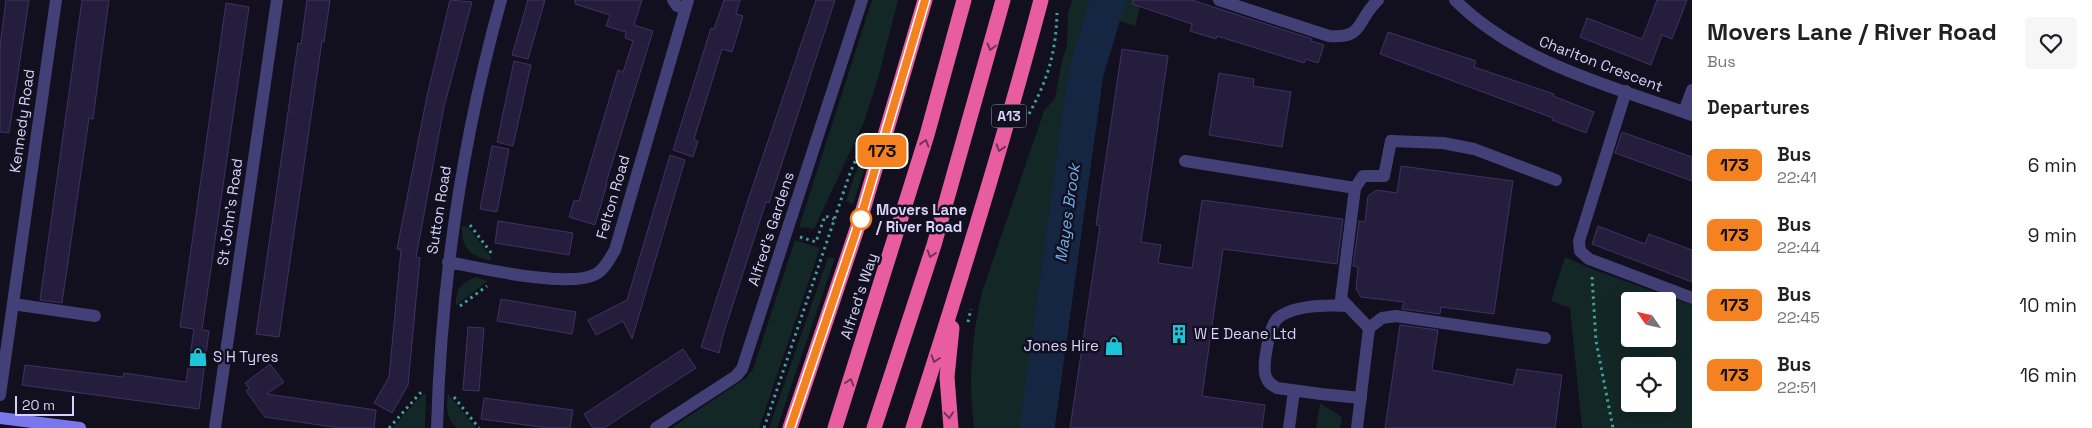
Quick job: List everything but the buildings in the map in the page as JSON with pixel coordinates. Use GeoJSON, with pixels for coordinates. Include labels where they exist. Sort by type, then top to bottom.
{"type":"FeatureCollection","features":[{"type":"Feature","properties":{"kind":"highway"},"geometry":{"type":"LineString","coordinates":[[790,428],[860,220],[925,0]]}},
{"type":"Feature","properties":{"kind":"highway","name":"Alfred's Way"},"geometry":{"type":"LineString","coordinates":[[834,428],[922,153],[964,0]]}},
{"type":"Feature","properties":{"kind":"highway","name":"A13"},"geometry":{"type":"LineString","coordinates":[[874,428],[934,245],[1003,0]]}},
{"type":"Feature","properties":{"kind":"highway","name":"A13"},"geometry":{"type":"LineString","coordinates":[[913,428],[956,296],[1041,0]]}},
{"type":"Feature","properties":{"kind":"highway"},"geometry":{"type":"LineString","coordinates":[[951,428],[947,376],[956,296]]}},
{"type":"Feature","properties":{"kind":"street","name":"Kennedy Road"},"geometry":{"type":"LineString","coordinates":[[0,396],[56,0]]}},
{"type":"Feature","properties":{"kind":"street","name":"St John's Road"},"geometry":{"type":"LineString","coordinates":[[215,428],[277,0]]}},
{"type":"Feature","properties":{"kind":"street","name":"Sutton Road"},"geometry":{"type":"LineString","coordinates":[[436,428],[443,309],[463,161],[486,54],[501,0]]}},
{"type":"Feature","properties":{"kind":"street","name":"Felton Road"},"geometry":{"type":"LineString","coordinates":[[673,0],[678,6],[686,4]]}},
{"type":"Feature","properties":{"kind":"street","name":"Alfred's Gardens"},"geometry":{"type":"LineString","coordinates":[[656,428],[736,376],[742,369],[862,0]]}},
{"type":"Feature","properties":{"kind":"street"},"geometry":{"type":"LineString","coordinates":[[1219,0],[1329,36],[1343,37],[1355,32],[1370,7],[1378,0]]}},
{"type":"Feature","properties":{"kind":"street","name":"Charlton Crescent"},"geometry":{"type":"LineString","coordinates":[[1455,0],[1482,24],[1526,52],[1549,63],[1688,114]]}},
{"type":"Feature","properties":{"kind":"street","name":"Felton Road"},"geometry":{"type":"LineString","coordinates":[[448,262],[567,281],[597,274],[607,264],[615,250],[686,4]]}},
{"type":"Feature","properties":{"kind":"street"},"geometry":{"type":"LineString","coordinates":[[1688,114],[1692,90]]}},
{"type":"Feature","properties":{"kind":"street"},"geometry":{"type":"LineString","coordinates":[[1626,91],[1579,241],[1580,250],[1589,259],[1692,298]]}},
{"type":"Feature","properties":{"kind":"street"},"geometry":{"type":"LineString","coordinates":[[1369,328],[1341,299],[1355,188],[1363,176],[1384,176],[1391,141],[1443,143],[1474,150],[1556,180]]}},
{"type":"Feature","properties":{"kind":"street"},"geometry":{"type":"LineString","coordinates":[[1185,161],[1355,188]]}},
{"type":"Feature","properties":{"kind":"street"},"geometry":{"type":"LineString","coordinates":[[13,304],[95,316]]}},
{"type":"Feature","properties":{"kind":"street"},"geometry":{"type":"LineString","coordinates":[[1348,306],[1326,305],[1292,311],[1279,317],[1270,329],[1265,375],[1272,385],[1294,391],[1361,398]]}},
{"type":"Feature","properties":{"kind":"street"},"geometry":{"type":"LineString","coordinates":[[1357,428],[1369,328],[1382,318],[1396,316],[1545,338]]}},
{"type":"Feature","properties":{"kind":"street"},"geometry":{"type":"LineString","coordinates":[[1289,428],[1294,391]]}},
{"type":"Feature","properties":{"kind":"street"},"geometry":{"type":"LineString","coordinates":[[0,418],[80,428]]}},
{"type":"Feature","properties":{"kind":"path"},"geometry":{"type":"LineString","coordinates":[[1026,123],[1042,91],[1056,42],[1058,6]]}},
{"type":"Feature","properties":{"kind":"path"},"geometry":{"type":"LineString","coordinates":[[764,428],[841,199]]}},
{"type":"Feature","properties":{"kind":"path"},"geometry":{"type":"LineString","coordinates":[[795,235],[816,242],[825,216],[834,219]]}},
{"type":"Feature","properties":{"kind":"path"},"geometry":{"type":"LineString","coordinates":[[466,219],[496,259]]}},
{"type":"Feature","properties":{"kind":"path"},"geometry":{"type":"LineString","coordinates":[[1589,259],[1592,269],[1596,342],[1613,428]]}},
{"type":"Feature","properties":{"kind":"path"},"geometry":{"type":"LineString","coordinates":[[454,311],[492,282]]}},
{"type":"Feature","properties":{"kind":"path"},"geometry":{"type":"LineString","coordinates":[[968,326],[972,303]]}},
{"type":"Feature","properties":{"kind":"path"},"geometry":{"type":"LineString","coordinates":[[389,428],[426,387]]}},
{"type":"Feature","properties":{"kind":"path"},"geometry":{"type":"LineString","coordinates":[[453,395],[479,428]]}},
{"type":"Feature","properties":{"kind":"green space"},"geometry":{"type":"Polygon","coordinates":[[[872,0],[898,0],[879,75],[864,122],[814,229],[799,227],[872,0]]]}},
{"type":"Feature","properties":{"kind":"green space"},"geometry":{"type":"Polygon","coordinates":[[[1072,0],[1142,0],[1135,26],[1119,21],[1097,97],[1051,428],[974,428],[971,394],[972,359],[982,292],[1044,111],[1055,98],[1067,46],[1068,14],[1072,0]]]}},
{"type":"Feature","properties":{"kind":"green space"},"geometry":{"type":"Polygon","coordinates":[[[869,144],[872,145],[853,204],[846,201],[854,176],[869,144]]]}},
{"type":"Feature","properties":{"kind":"green space"},"geometry":{"type":"Polygon","coordinates":[[[462,226],[468,227],[491,257],[490,261],[468,250],[463,240],[462,226]]]}},
{"type":"Feature","properties":{"kind":"green space"},"geometry":{"type":"Polygon","coordinates":[[[795,240],[820,248],[759,428],[671,428],[746,378],[753,369],[795,240]]]}},
{"type":"Feature","properties":{"kind":"green space"},"geometry":{"type":"Polygon","coordinates":[[[828,257],[835,258],[777,428],[769,428],[828,257]]]}},
{"type":"Feature","properties":{"kind":"green space"},"geometry":{"type":"Polygon","coordinates":[[[1565,257],[1656,292],[1621,292],[1621,348],[1676,348],[1676,299],[1692,305],[1692,428],[1582,428],[1570,308],[1551,301],[1565,257]]]}},
{"type":"Feature","properties":{"kind":"green space"},"geometry":{"type":"Polygon","coordinates":[[[476,277],[488,281],[456,305],[460,287],[476,277]]]}},
{"type":"Feature","properties":{"kind":"green space"},"geometry":{"type":"Polygon","coordinates":[[[423,394],[426,394],[425,428],[392,428],[423,394]]]}},
{"type":"Feature","properties":{"kind":"green space"},"geometry":{"type":"Polygon","coordinates":[[[448,394],[476,428],[457,428],[453,424],[448,412],[448,394]]]}},
{"type":"Feature","properties":{"kind":"green space"},"geometry":{"type":"Polygon","coordinates":[[[1320,403],[1342,417],[1340,428],[1316,428],[1320,403]]]}},
{"type":"Feature","properties":{"kind":"waterway","name":"Mayes Brook"},"geometry":{"type":"LineString","coordinates":[[1037,428],[1086,73],[1108,0]]}},
{"type":"Feature","properties":{"kind":"bus line","name":"173"},"geometry":{"type":"LineString","coordinates":[[790,428],[860,220],[925,0]]}},
{"type":"Feature","properties":{"kind":"place","name":"Movers Lane / River Road"},"geometry":{"type":"Point","coordinates":[861,219]}},
{"type":"Feature","properties":{"kind":"place","name":"W E Deane Ltd"},"geometry":{"type":"Point","coordinates":[1179,334]}},
{"type":"Feature","properties":{"kind":"place","name":"Jones Hire"},"geometry":{"type":"Point","coordinates":[1114,346]}},
{"type":"Feature","properties":{"kind":"place","name":"S H Tyres"},"geometry":{"type":"Point","coordinates":[198,357]}}]}
